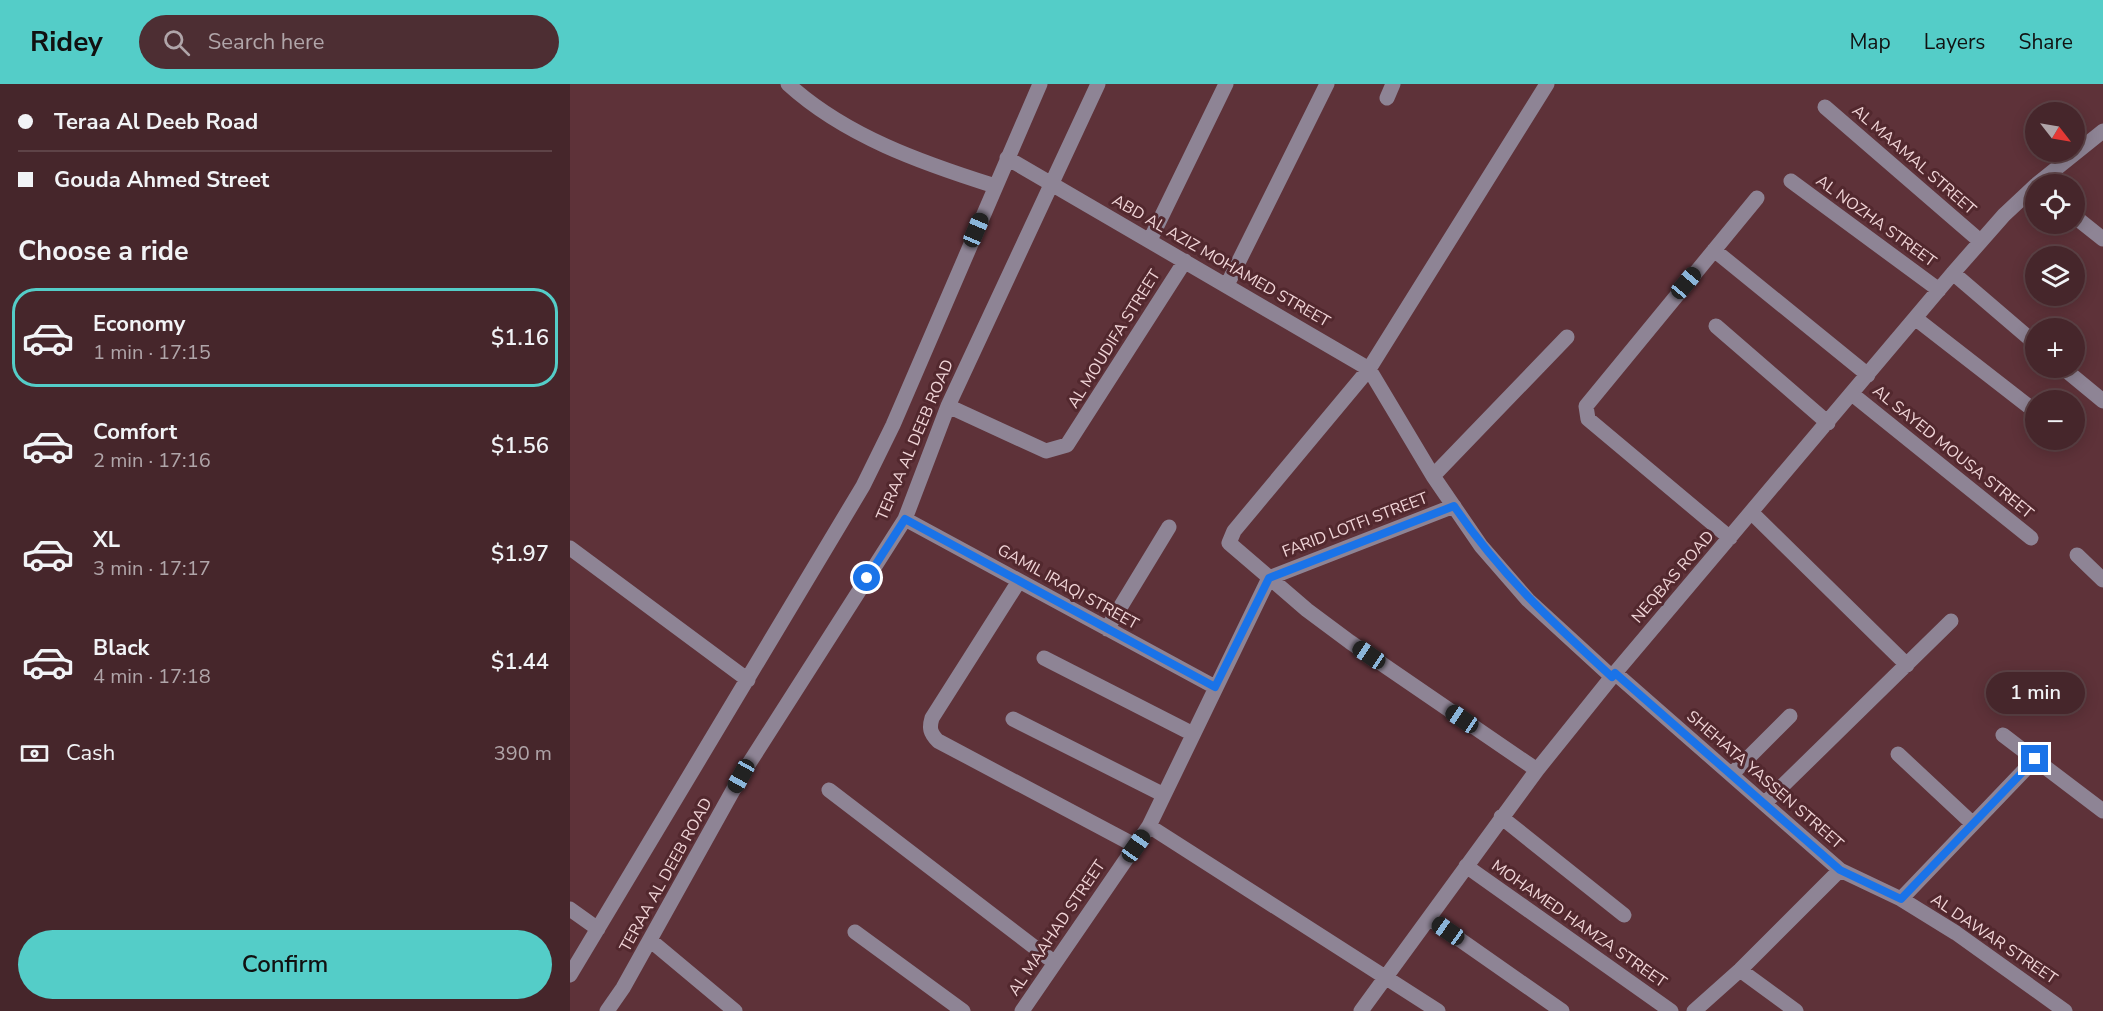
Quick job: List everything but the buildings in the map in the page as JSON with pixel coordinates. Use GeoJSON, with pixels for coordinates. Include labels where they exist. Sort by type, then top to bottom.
{"type":"FeatureCollection","features":[{"type":"Feature","properties":{"kind":"street"},"geometry":{"type":"LineString","coordinates":[[788,84],[805,99],[861,134],[927,162],[995,186]]}},
{"type":"Feature","properties":{"kind":"street","name":"TERAA AL DEEB ROAD"},"geometry":{"type":"LineString","coordinates":[[570,975],[862,486],[894,425],[995,186],[1014,162],[1040,84]]}},
{"type":"Feature","properties":{"kind":"street","name":"TERAA AL DEEB ROAD"},"geometry":{"type":"LineString","coordinates":[[607,1011],[623,988],[741,776],[905,519],[948,406],[1048,181],[1098,84]]}},
{"type":"Feature","properties":{"kind":"street"},"geometry":{"type":"LineString","coordinates":[[1149,240],[1226,84]]}},
{"type":"Feature","properties":{"kind":"street"},"geometry":{"type":"LineString","coordinates":[[1227,285],[1327,84]]}},
{"type":"Feature","properties":{"kind":"street"},"geometry":{"type":"LineString","coordinates":[[1537,770],[1350,642],[1229,543],[1231,536],[1369,369],[1547,84]]}},
{"type":"Feature","properties":{"kind":"street","name":"AL MAAMAL STREET"},"geometry":{"type":"LineString","coordinates":[[1825,107],[1980,241]]}},
{"type":"Feature","properties":{"kind":"street","name":"NEQBAS ROAD"},"geometry":{"type":"LineString","coordinates":[[2050,174],[2103,131]]}},
{"type":"Feature","properties":{"kind":"street","name":"ABD AL AZIZ MOHAMED STREET"},"geometry":{"type":"LineString","coordinates":[[1014,162],[1369,369]]}},
{"type":"Feature","properties":{"kind":"street","name":"AL NOZHA STREET"},"geometry":{"type":"LineString","coordinates":[[1791,181],[1939,290]]}},
{"type":"Feature","properties":{"kind":"street","name":"NEQBAS ROAD"},"geometry":{"type":"LineString","coordinates":[[1361,1011],[1501,817],[1614,675],[1980,241],[2025,195]]}},
{"type":"Feature","properties":{"kind":"street"},"geometry":{"type":"LineString","coordinates":[[1730,538],[1588,419],[1586,406],[1757,198]]}},
{"type":"Feature","properties":{"kind":"street"},"geometry":{"type":"LineString","coordinates":[[2085,225],[2103,239]]}},
{"type":"Feature","properties":{"kind":"street"},"geometry":{"type":"LineString","coordinates":[[1714,250],[1868,375]]}},
{"type":"Feature","properties":{"kind":"street","name":"AL MOUDIFA STREET"},"geometry":{"type":"LineString","coordinates":[[948,406],[1046,451],[1067,445],[1075,436],[1185,261]]}},
{"type":"Feature","properties":{"kind":"street"},"geometry":{"type":"LineString","coordinates":[[1953,273],[2025,335]]}},
{"type":"Feature","properties":{"kind":"street"},"geometry":{"type":"LineString","coordinates":[[1915,318],[2025,403]]}},
{"type":"Feature","properties":{"kind":"street"},"geometry":{"type":"LineString","coordinates":[[1716,326],[1828,423]]}},
{"type":"Feature","properties":{"kind":"street"},"geometry":{"type":"LineString","coordinates":[[1432,476],[1568,337]]}},
{"type":"Feature","properties":{"kind":"street","name":"SHEHATA YASSEN STREET"},"geometry":{"type":"LineString","coordinates":[[1369,369],[1432,476],[1481,546],[1528,600],[1732,774],[1840,870],[1901,899]]}},
{"type":"Feature","properties":{"kind":"street"},"geometry":{"type":"LineString","coordinates":[[2075,378],[2103,401]]}},
{"type":"Feature","properties":{"kind":"street","name":"AL SAYED MOUSA STREET"},"geometry":{"type":"LineString","coordinates":[[1852,394],[2031,538]]}},
{"type":"Feature","properties":{"kind":"street","name":"FARID LOTFI STREET"},"geometry":{"type":"LineString","coordinates":[[1269,578],[1454,506]]}},
{"type":"Feature","properties":{"kind":"street"},"geometry":{"type":"LineString","coordinates":[[1752,513],[1907,665]]}},
{"type":"Feature","properties":{"kind":"street","name":"GAMIL IRAQI STREET"},"geometry":{"type":"LineString","coordinates":[[905,519],[1215,687]]}},
{"type":"Feature","properties":{"kind":"street"},"geometry":{"type":"LineString","coordinates":[[1107,629],[1169,527]]}},
{"type":"Feature","properties":{"kind":"street"},"geometry":{"type":"LineString","coordinates":[[570,548],[747,680]]}},
{"type":"Feature","properties":{"kind":"street"},"geometry":{"type":"LineString","coordinates":[[2077,555],[2103,580]]}},
{"type":"Feature","properties":{"kind":"street","name":"AL MAAHAD STREET"},"geometry":{"type":"LineString","coordinates":[[1022,1011],[1149,826],[1269,578]]}},
{"type":"Feature","properties":{"kind":"street"},"geometry":{"type":"LineString","coordinates":[[1019,581],[932,718],[929,726],[932,735],[938,741],[1136,846]]}},
{"type":"Feature","properties":{"kind":"street"},"geometry":{"type":"LineString","coordinates":[[1765,803],[1951,621]]}},
{"type":"Feature","properties":{"kind":"street"},"geometry":{"type":"LineString","coordinates":[[1044,658],[1193,734]]}},
{"type":"Feature","properties":{"kind":"street"},"geometry":{"type":"LineString","coordinates":[[1732,774],[1790,716]]}},
{"type":"Feature","properties":{"kind":"street"},"geometry":{"type":"LineString","coordinates":[[1013,719],[1164,795]]}},
{"type":"Feature","properties":{"kind":"street"},"geometry":{"type":"LineString","coordinates":[[2003,735],[2103,811]]}},
{"type":"Feature","properties":{"kind":"street"},"geometry":{"type":"LineString","coordinates":[[1898,754],[1973,824]]}},
{"type":"Feature","properties":{"kind":"street"},"geometry":{"type":"LineString","coordinates":[[1901,899],[2035,759]]}},
{"type":"Feature","properties":{"kind":"street"},"geometry":{"type":"LineString","coordinates":[[829,790],[1055,963]]}},
{"type":"Feature","properties":{"kind":"street"},"geometry":{"type":"LineString","coordinates":[[1501,817],[1624,915]]}},
{"type":"Feature","properties":{"kind":"street"},"geometry":{"type":"LineString","coordinates":[[1149,826],[1438,1011]]}},
{"type":"Feature","properties":{"kind":"street","name":"MOHAMED HAMZA STREET"},"geometry":{"type":"LineString","coordinates":[[1466,866],[1671,1011]]}},
{"type":"Feature","properties":{"kind":"street"},"geometry":{"type":"LineString","coordinates":[[1694,1011],[1740,970],[1840,870]]}},
{"type":"Feature","properties":{"kind":"street","name":"AL DAWAR STREET"},"geometry":{"type":"LineString","coordinates":[[1901,899],[1956,933],[2066,1011]]}},
{"type":"Feature","properties":{"kind":"street"},"geometry":{"type":"LineString","coordinates":[[570,909],[598,929]]}},
{"type":"Feature","properties":{"kind":"street"},"geometry":{"type":"LineString","coordinates":[[1429,918],[1562,1011]]}},
{"type":"Feature","properties":{"kind":"street"},"geometry":{"type":"LineString","coordinates":[[855,932],[963,1011]]}},
{"type":"Feature","properties":{"kind":"street"},"geometry":{"type":"LineString","coordinates":[[650,940],[735,1011]]}},
{"type":"Feature","properties":{"kind":"street"},"geometry":{"type":"LineString","coordinates":[[1740,970],[1796,1011]]}},
{"type":"Feature","properties":{"kind":"route"},"geometry":{"type":"LineString","coordinates":[[867,578],[905,519],[1215,687],[1269,578],[1454,506],[1481,546],[1528,600],[1612,677],[1615,673],[1840,870],[1879,890],[1901,899],[2035,759]]}}]}
